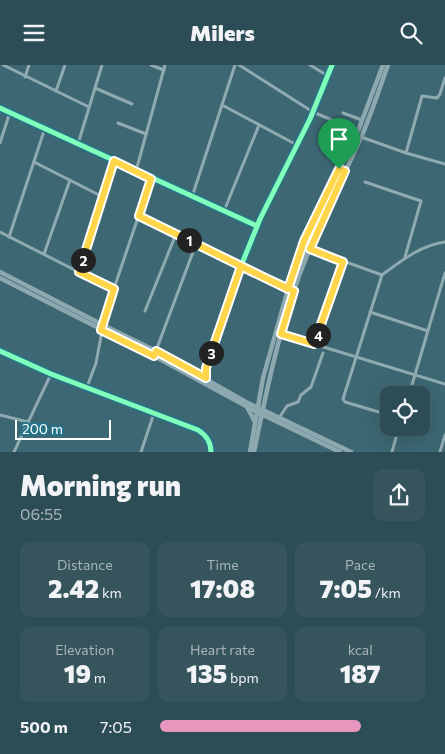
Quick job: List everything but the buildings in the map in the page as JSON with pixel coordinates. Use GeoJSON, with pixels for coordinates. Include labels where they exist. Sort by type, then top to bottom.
{"type":"FeatureCollection","features":[{"type":"Feature","properties":{"kind":"main road"},"geometry":{"type":"LineString","coordinates":[[254,451],[260,411],[260,393],[288,289],[304,241],[358,131],[382,65]]}},
{"type":"Feature","properties":{"kind":"main road"},"geometry":{"type":"LineString","coordinates":[[250,451],[256,422],[294,291],[310,249],[361,137],[388,65]]}},
{"type":"Feature","properties":{"kind":"main road"},"geometry":{"type":"LineString","coordinates":[[339,169],[345,171]]}},
{"type":"Feature","properties":{"kind":"main road"},"geometry":{"type":"LineString","coordinates":[[0,272],[102,328]]}},
{"type":"Feature","properties":{"kind":"main road"},"geometry":{"type":"LineString","coordinates":[[0,278],[206,378],[245,403],[256,422]]}},
{"type":"Feature","properties":{"kind":"main road"},"geometry":{"type":"LineString","coordinates":[[155,353],[260,411],[340,451]]}},
{"type":"Feature","properties":{"kind":"main road"},"geometry":{"type":"LineString","coordinates":[[245,403],[254,402],[260,393]]}},
{"type":"Feature","properties":{"kind":"main road"},"geometry":{"type":"LineString","coordinates":[[260,411],[351,451]]}},
{"type":"Feature","properties":{"kind":"street"},"geometry":{"type":"LineString","coordinates":[[3,65],[89,107]]}},
{"type":"Feature","properties":{"kind":"street"},"geometry":{"type":"LineString","coordinates":[[26,77],[29,65]]}},
{"type":"Feature","properties":{"kind":"street"},"geometry":{"type":"LineString","coordinates":[[56,91],[65,65]]}},
{"type":"Feature","properties":{"kind":"street"},"geometry":{"type":"LineString","coordinates":[[78,144],[102,65]]}},
{"type":"Feature","properties":{"kind":"street"},"geometry":{"type":"LineString","coordinates":[[151,65],[164,70]]}},
{"type":"Feature","properties":{"kind":"street"},"geometry":{"type":"LineString","coordinates":[[136,171],[165,65]]}},
{"type":"Feature","properties":{"kind":"street"},"geometry":{"type":"LineString","coordinates":[[192,197],[235,65]]}},
{"type":"Feature","properties":{"kind":"street"},"geometry":{"type":"LineString","coordinates":[[239,65],[313,112],[358,131]]}},
{"type":"Feature","properties":{"kind":"street"},"geometry":{"type":"LineString","coordinates":[[310,65],[328,76]]}},
{"type":"Feature","properties":{"kind":"street"},"geometry":{"type":"LineString","coordinates":[[206,378],[206,368],[241,266],[257,226],[313,112],[332,65]]}},
{"type":"Feature","properties":{"kind":"street"},"geometry":{"type":"LineString","coordinates":[[406,153],[422,96],[437,98],[445,78]]}},
{"type":"Feature","properties":{"kind":"street"},"geometry":{"type":"LineString","coordinates":[[95,88],[132,104]]}},
{"type":"Feature","properties":{"kind":"street"},"geometry":{"type":"LineString","coordinates":[[222,105],[296,145]]}},
{"type":"Feature","properties":{"kind":"street"},"geometry":{"type":"LineString","coordinates":[[0,108],[151,179],[257,226]]}},
{"type":"Feature","properties":{"kind":"street"},"geometry":{"type":"LineString","coordinates":[[0,143],[10,112]]}},
{"type":"Feature","properties":{"kind":"street"},"geometry":{"type":"LineString","coordinates":[[343,113],[362,120]]}},
{"type":"Feature","properties":{"kind":"street"},"geometry":{"type":"LineString","coordinates":[[118,123],[146,134]]}},
{"type":"Feature","properties":{"kind":"street"},"geometry":{"type":"LineString","coordinates":[[224,211],[260,125]]}},
{"type":"Feature","properties":{"kind":"street"},"geometry":{"type":"LineString","coordinates":[[9,237],[45,129]]}},
{"type":"Feature","properties":{"kind":"street"},"geometry":{"type":"LineString","coordinates":[[361,137],[406,153],[445,162]]}},
{"type":"Feature","properties":{"kind":"street"},"geometry":{"type":"LineString","coordinates":[[79,272],[114,161]]}},
{"type":"Feature","properties":{"kind":"street"},"geometry":{"type":"LineString","coordinates":[[34,162],[103,197]]}},
{"type":"Feature","properties":{"kind":"street"},"geometry":{"type":"LineString","coordinates":[[87,387],[96,363],[102,328],[114,289],[151,179]]}},
{"type":"Feature","properties":{"kind":"street"},"geometry":{"type":"LineString","coordinates":[[44,254],[70,180]]}},
{"type":"Feature","properties":{"kind":"street"},"geometry":{"type":"LineString","coordinates":[[365,182],[421,201],[405,258]]}},
{"type":"Feature","properties":{"kind":"street"},"geometry":{"type":"LineString","coordinates":[[139,216],[294,291]]}},
{"type":"Feature","properties":{"kind":"street"},"geometry":{"type":"LineString","coordinates":[[0,232],[114,289]]}},
{"type":"Feature","properties":{"kind":"street"},"geometry":{"type":"LineString","coordinates":[[145,311],[176,234]]}},
{"type":"Feature","properties":{"kind":"street"},"geometry":{"type":"LineString","coordinates":[[380,412],[344,401],[343,399],[382,275],[405,258],[432,245],[445,242]]}},
{"type":"Feature","properties":{"kind":"street"},"geometry":{"type":"LineString","coordinates":[[155,353],[196,244]]}},
{"type":"Feature","properties":{"kind":"street"},"geometry":{"type":"LineString","coordinates":[[310,249],[382,275]]}},
{"type":"Feature","properties":{"kind":"street"},"geometry":{"type":"LineString","coordinates":[[314,344],[343,262]]}},
{"type":"Feature","properties":{"kind":"street"},"geometry":{"type":"LineString","coordinates":[[412,386],[445,273]]}},
{"type":"Feature","properties":{"kind":"street"},"geometry":{"type":"LineString","coordinates":[[370,312],[428,331]]}},
{"type":"Feature","properties":{"kind":"street"},"geometry":{"type":"LineString","coordinates":[[281,334],[445,384]]}},
{"type":"Feature","properties":{"kind":"street"},"geometry":{"type":"LineString","coordinates":[[0,351],[204,433],[208,439],[211,451]]}},
{"type":"Feature","properties":{"kind":"street"},"geometry":{"type":"LineString","coordinates":[[278,418],[287,406],[298,402],[301,395],[311,387],[323,353]]}},
{"type":"Feature","properties":{"kind":"street"},"geometry":{"type":"LineString","coordinates":[[14,451],[51,373]]}},
{"type":"Feature","properties":{"kind":"street"},"geometry":{"type":"LineString","coordinates":[[141,451],[154,413]]}},
{"type":"Feature","properties":{"kind":"street"},"geometry":{"type":"LineString","coordinates":[[0,415],[28,421]]}},
{"type":"Feature","properties":{"kind":"street"},"geometry":{"type":"LineString","coordinates":[[440,451],[445,435]]}},
{"type":"Feature","properties":{"kind":"street"},"geometry":{"type":"LineString","coordinates":[[392,451],[396,436]]}},
{"type":"Feature","properties":{"kind":"cycle path"},"geometry":{"type":"LineString","coordinates":[[206,378],[206,368],[241,266],[260,219],[310,119],[332,65]]}},
{"type":"Feature","properties":{"kind":"cycle path"},"geometry":{"type":"LineString","coordinates":[[0,108],[257,226]]}},
{"type":"Feature","properties":{"kind":"cycle path"},"geometry":{"type":"LineString","coordinates":[[0,351],[51,374],[198,430],[208,439],[211,452]]}},
{"type":"Feature","properties":{"kind":"route"},"geometry":{"type":"LineString","coordinates":[[339,169],[304,241],[288,289],[139,216],[151,179],[114,161],[79,272],[114,289],[101,330],[154,356],[156,351],[206,378],[206,368],[241,266],[288,289],[294,291],[281,334],[314,344],[343,262],[310,249],[345,171],[339,169]]}}]}
